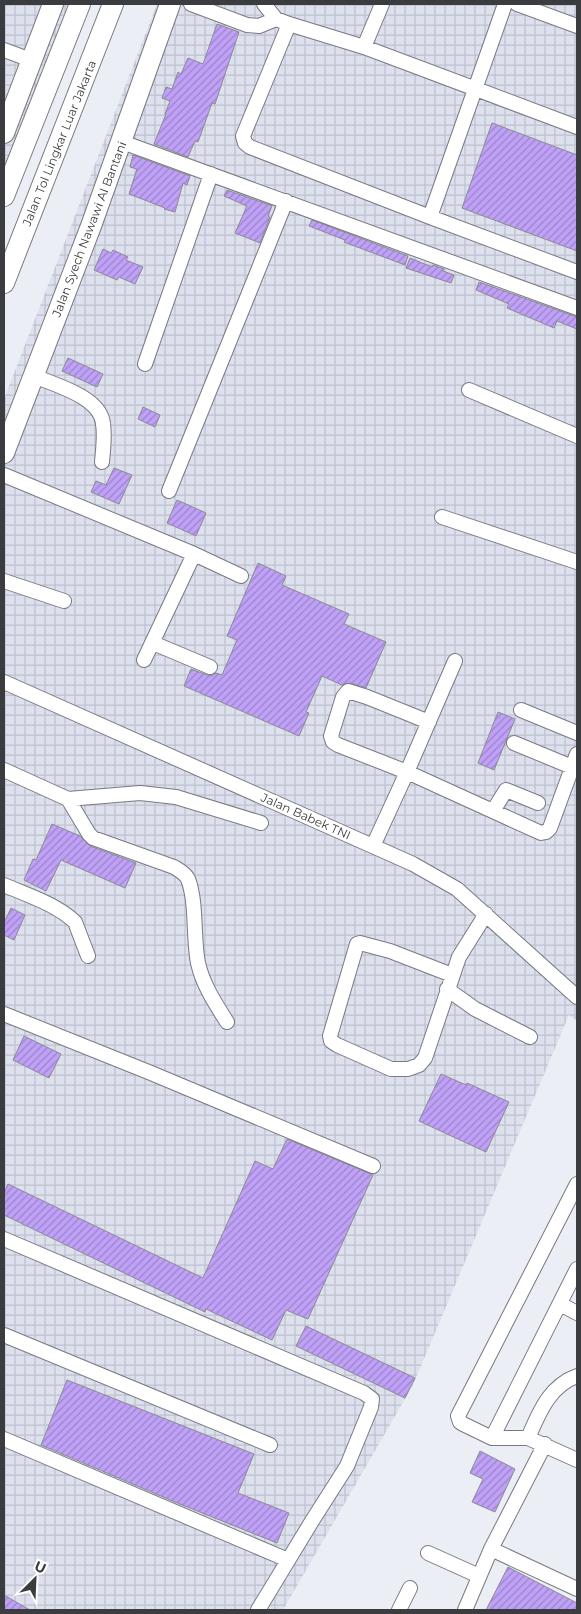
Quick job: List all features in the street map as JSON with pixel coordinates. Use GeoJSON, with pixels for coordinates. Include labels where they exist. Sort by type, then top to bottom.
{"type":"FeatureCollection","features":[{"type":"Feature","properties":{"kind":"highway"},"geometry":{"type":"LineString","coordinates":[[5,127],[53,4]]}},
{"type":"Feature","properties":{"kind":"highway"},"geometry":{"type":"LineString","coordinates":[[4,196],[80,4]]}},
{"type":"Feature","properties":{"kind":"highway","name":"Jalan Tol Lingkar Luar Jakarta"},"geometry":{"type":"LineString","coordinates":[[4,282],[114,4]]}},
{"type":"Feature","properties":{"kind":"highway","name":"Jalan Syech Nawawi Al Bantani"},"geometry":{"type":"LineString","coordinates":[[4,452],[122,142],[170,4]]}},
{"type":"Feature","properties":{"kind":"street"},"geometry":{"type":"LineString","coordinates":[[191,4],[247,25],[259,26],[283,22]]}},
{"type":"Feature","properties":{"kind":"street"},"geometry":{"type":"LineString","coordinates":[[264,4],[283,22],[364,47],[475,90],[577,126]]}},
{"type":"Feature","properties":{"kind":"street"},"geometry":{"type":"LineString","coordinates":[[364,47],[382,4]]}},
{"type":"Feature","properties":{"kind":"street"},"geometry":{"type":"LineString","coordinates":[[430,217],[505,4]]}},
{"type":"Feature","properties":{"kind":"street"},"geometry":{"type":"LineString","coordinates":[[517,4],[577,26]]}},
{"type":"Feature","properties":{"kind":"street"},"geometry":{"type":"LineString","coordinates":[[283,22],[243,136],[245,143],[250,147],[430,217],[577,272]]}},
{"type":"Feature","properties":{"kind":"street"},"geometry":{"type":"LineString","coordinates":[[4,50],[31,60]]}},
{"type":"Feature","properties":{"kind":"street"},"geometry":{"type":"LineString","coordinates":[[122,142],[577,308]]}},
{"type":"Feature","properties":{"kind":"street"},"geometry":{"type":"LineString","coordinates":[[145,364],[211,174]]}},
{"type":"Feature","properties":{"kind":"street"},"geometry":{"type":"LineString","coordinates":[[169,491],[286,201]]}},
{"type":"Feature","properties":{"kind":"street"},"geometry":{"type":"LineString","coordinates":[[34,376],[87,399],[98,408],[104,422],[102,462]]}},
{"type":"Feature","properties":{"kind":"street"},"geometry":{"type":"LineString","coordinates":[[469,390],[577,436]]}},
{"type":"Feature","properties":{"kind":"street"},"geometry":{"type":"LineString","coordinates":[[4,475],[194,554],[241,576]]}},
{"type":"Feature","properties":{"kind":"street"},"geometry":{"type":"LineString","coordinates":[[442,517],[577,562]]}},
{"type":"Feature","properties":{"kind":"street"},"geometry":{"type":"LineString","coordinates":[[144,660],[194,554]]}},
{"type":"Feature","properties":{"kind":"street"},"geometry":{"type":"LineString","coordinates":[[4,581],[64,601]]}},
{"type":"Feature","properties":{"kind":"street"},"geometry":{"type":"LineString","coordinates":[[153,643],[210,667]]}},
{"type":"Feature","properties":{"kind":"street"},"geometry":{"type":"LineString","coordinates":[[373,846],[455,661]]}},
{"type":"Feature","properties":{"kind":"street","name":"Jalan Babek TNI"},"geometry":{"type":"LineString","coordinates":[[4,682],[413,864],[457,889],[577,997]]}},
{"type":"Feature","properties":{"kind":"street"},"geometry":{"type":"LineString","coordinates":[[429,722],[348,691],[343,697],[331,736],[333,742],[338,745],[407,772],[540,833],[546,832],[550,828],[575,760],[514,743]]}},
{"type":"Feature","properties":{"kind":"street"},"geometry":{"type":"LineString","coordinates":[[521,710],[577,733]]}},
{"type":"Feature","properties":{"kind":"street"},"geometry":{"type":"LineString","coordinates":[[4,770],[68,799],[140,793],[176,797],[261,823]]}},
{"type":"Feature","properties":{"kind":"street"},"geometry":{"type":"LineString","coordinates":[[493,811],[506,790],[538,803]]}},
{"type":"Feature","properties":{"kind":"street"},"geometry":{"type":"LineString","coordinates":[[68,799],[88,834],[93,838],[174,867],[181,870],[188,878],[198,963],[207,990],[227,1022]]}},
{"type":"Feature","properties":{"kind":"street"},"geometry":{"type":"LineString","coordinates":[[4,885],[60,910],[71,918],[75,922],[88,956]]}},
{"type":"Feature","properties":{"kind":"street"},"geometry":{"type":"LineString","coordinates":[[452,974],[360,942],[357,944],[330,1036],[331,1041],[392,1069],[408,1069],[419,1065],[424,1058],[459,957],[486,914]]}},
{"type":"Feature","properties":{"kind":"street"},"geometry":{"type":"LineString","coordinates":[[447,989],[475,1009],[530,1037]]}},
{"type":"Feature","properties":{"kind":"street"},"geometry":{"type":"LineString","coordinates":[[4,1014],[373,1166]]}},
{"type":"Feature","properties":{"kind":"street"},"geometry":{"type":"LineString","coordinates":[[577,1184],[458,1415],[460,1422],[492,1438],[528,1438],[577,1460]]}},
{"type":"Feature","properties":{"kind":"street"},"geometry":{"type":"LineString","coordinates":[[4,1240],[364,1393],[372,1399],[371,1407],[347,1466],[258,1610]]}},
{"type":"Feature","properties":{"kind":"street"},"geometry":{"type":"LineString","coordinates":[[492,1438],[577,1269]]}},
{"type":"Feature","properties":{"kind":"street"},"geometry":{"type":"LineString","coordinates":[[560,1304],[577,1313]]}},
{"type":"Feature","properties":{"kind":"street"},"geometry":{"type":"LineString","coordinates":[[4,1335],[270,1445]]}},
{"type":"Feature","properties":{"kind":"street"},"geometry":{"type":"LineString","coordinates":[[528,1438],[544,1402],[567,1380],[577,1376]]}},
{"type":"Feature","properties":{"kind":"street"},"geometry":{"type":"LineString","coordinates":[[4,1439],[288,1560]]}},
{"type":"Feature","properties":{"kind":"street"},"geometry":{"type":"LineString","coordinates":[[465,1610],[491,1549],[545,1444]]}},
{"type":"Feature","properties":{"kind":"street"},"geometry":{"type":"LineString","coordinates":[[491,1549],[577,1589]]}},
{"type":"Feature","properties":{"kind":"street"},"geometry":{"type":"LineString","coordinates":[[428,1553],[479,1576]]}},
{"type":"Feature","properties":{"kind":"street"},"geometry":{"type":"LineString","coordinates":[[399,1610],[410,1588]]}},
{"type":"Feature","properties":{"kind":"shaded area"},"geometry":{"type":"Polygon","coordinates":[[[4,4],[68,4],[4,179],[4,4]]]}},
{"type":"Feature","properties":{"kind":"shaded area"},"geometry":{"type":"Polygon","coordinates":[[[157,4],[577,4],[577,1021],[569,1015],[413,1385],[283,1610],[4,1610],[4,399],[157,4]]]}},
{"type":"Feature","properties":{"kind":"building"},"geometry":{"type":"Polygon","coordinates":[[[217,24],[239,32],[215,104],[212,103],[198,142],[195,141],[188,157],[154,144],[170,101],[162,98],[166,87],[172,89],[178,72],[181,74],[188,58],[203,64],[217,24]]]}},
{"type":"Feature","properties":{"kind":"building"},"geometry":{"type":"Polygon","coordinates":[[[492,123],[577,155],[577,251],[462,208],[492,123]]]}},
{"type":"Feature","properties":{"kind":"building"},"geometry":{"type":"Polygon","coordinates":[[[133,155],[190,176],[187,185],[183,183],[175,212],[129,194],[137,169],[130,167],[133,155]]]}},
{"type":"Feature","properties":{"kind":"building"},"geometry":{"type":"Polygon","coordinates":[[[227,190],[272,206],[260,243],[235,233],[247,206],[224,196],[227,190]]]}},
{"type":"Feature","properties":{"kind":"building"},"geometry":{"type":"Polygon","coordinates":[[[312,220],[408,256],[405,265],[344,242],[345,240],[309,226],[312,220]]]}},
{"type":"Feature","properties":{"kind":"building"},"geometry":{"type":"Polygon","coordinates":[[[103,249],[111,253],[113,250],[128,257],[126,260],[143,267],[135,284],[119,277],[117,280],[94,270],[103,249]]]}},
{"type":"Feature","properties":{"kind":"building"},"geometry":{"type":"Polygon","coordinates":[[[410,258],[432,267],[433,265],[444,269],[443,271],[454,275],[451,283],[406,268],[410,258]]]}},
{"type":"Feature","properties":{"kind":"building"},"geometry":{"type":"Polygon","coordinates":[[[479,282],[577,317],[577,329],[557,321],[554,328],[507,308],[509,304],[476,290],[479,282]]]}},
{"type":"Feature","properties":{"kind":"building"},"geometry":{"type":"Polygon","coordinates":[[[68,358],[103,374],[97,387],[62,371],[68,358]]]}},
{"type":"Feature","properties":{"kind":"building"},"geometry":{"type":"Polygon","coordinates":[[[143,407],[160,415],[155,427],[138,419],[143,407]]]}},
{"type":"Feature","properties":{"kind":"building"},"geometry":{"type":"Polygon","coordinates":[[[114,468],[132,475],[119,504],[91,492],[96,481],[106,485],[114,468]]]}},
{"type":"Feature","properties":{"kind":"building"},"geometry":{"type":"Polygon","coordinates":[[[177,500],[206,513],[196,536],[167,523],[177,500]]]}},
{"type":"Feature","properties":{"kind":"building"},"geometry":{"type":"Polygon","coordinates":[[[258,563],[286,576],[282,585],[349,614],[344,624],[386,642],[366,688],[350,683],[342,685],[322,676],[306,712],[309,713],[299,736],[184,686],[191,669],[212,676],[216,673],[222,675],[237,640],[227,636],[258,563]]]}},
{"type":"Feature","properties":{"kind":"building"},"geometry":{"type":"Polygon","coordinates":[[[498,712],[515,719],[494,770],[478,763],[498,712]]]}},
{"type":"Feature","properties":{"kind":"building"},"geometry":{"type":"Polygon","coordinates":[[[52,824],[80,836],[90,846],[136,863],[125,888],[61,860],[46,891],[24,880],[33,859],[36,860],[52,824]]]}},
{"type":"Feature","properties":{"kind":"building"},"geometry":{"type":"Polygon","coordinates":[[[11,908],[25,915],[14,940],[4,935],[4,923],[11,908]]]}},
{"type":"Feature","properties":{"kind":"building"},"geometry":{"type":"Polygon","coordinates":[[[24,1036],[61,1054],[49,1078],[13,1060],[24,1036]]]}},
{"type":"Feature","properties":{"kind":"building"},"geometry":{"type":"Polygon","coordinates":[[[441,1074],[466,1085],[467,1083],[509,1102],[486,1152],[419,1121],[441,1074]]]}},
{"type":"Feature","properties":{"kind":"building"},"geometry":{"type":"Polygon","coordinates":[[[287,1139],[373,1175],[308,1319],[286,1310],[272,1340],[206,1309],[205,1312],[4,1215],[4,1193],[8,1184],[203,1278],[255,1161],[273,1169],[287,1139]]]}},
{"type":"Feature","properties":{"kind":"building"},"geometry":{"type":"Polygon","coordinates":[[[306,1326],[415,1378],[405,1398],[296,1346],[306,1326]]]}},
{"type":"Feature","properties":{"kind":"building"},"geometry":{"type":"Polygon","coordinates":[[[67,1380],[254,1454],[238,1493],[289,1513],[277,1543],[41,1445],[67,1380]]]}},
{"type":"Feature","properties":{"kind":"building"},"geometry":{"type":"Polygon","coordinates":[[[480,1451],[515,1469],[495,1512],[472,1502],[483,1479],[470,1473],[480,1451]]]}},
{"type":"Feature","properties":{"kind":"building"},"geometry":{"type":"Polygon","coordinates":[[[508,1567],[577,1603],[577,1610],[486,1610],[508,1567]]]}},
{"type":"Feature","properties":{"kind":"building"},"geometry":{"type":"Polygon","coordinates":[[[4,1595],[30,1610],[4,1610],[4,1595]]]}}]}
